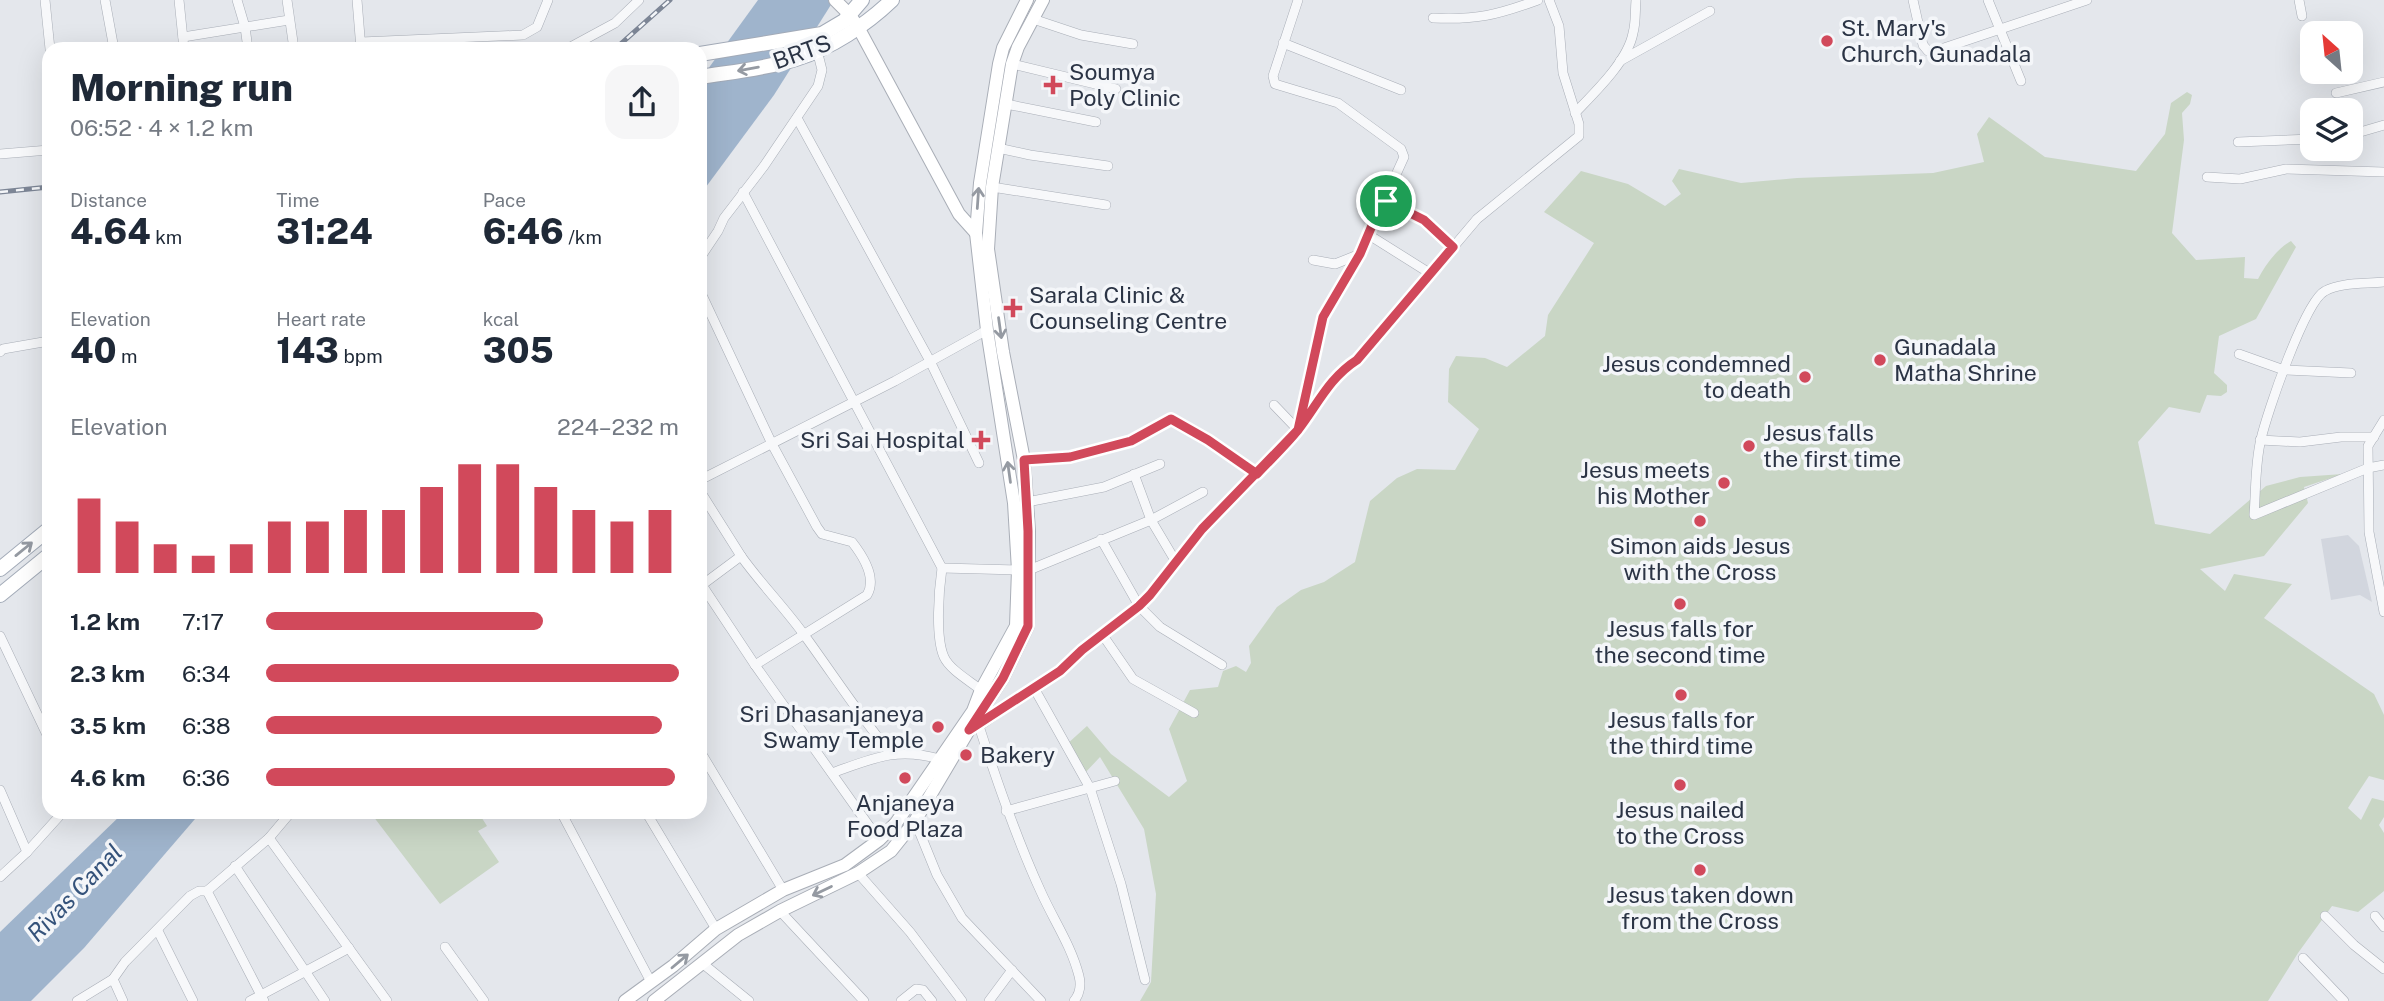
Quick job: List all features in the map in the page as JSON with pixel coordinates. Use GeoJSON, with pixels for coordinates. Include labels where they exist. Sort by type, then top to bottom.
{"type":"FeatureCollection","features":[{"type":"Feature","properties":{"kind":"main road","name":"BRTS"},"geometry":{"type":"LineString","coordinates":[[707,76],[796,59],[830,31],[846,11],[862,0]]}},
{"type":"Feature","properties":{"kind":"main road","name":"BRTS"},"geometry":{"type":"LineString","coordinates":[[846,11],[892,0]]}},
{"type":"Feature","properties":{"kind":"main road"},"geometry":{"type":"LineString","coordinates":[[654,1001],[738,935],[858,873],[891,851],[915,821],[974,728],[1003,678],[1028,626],[1023,570],[987,330],[976,233],[979,183],[999,64],[1003,48],[1027,0]]}},
{"type":"Feature","properties":{"kind":"main road"},"geometry":{"type":"LineString","coordinates":[[625,1001],[673,966],[716,929],[783,890],[845,865],[880,840],[896,823],[972,711],[1016,626],[1027,502],[1024,460],[1003,352],[988,249],[992,187],[1012,64],[1043,0]]}},
{"type":"Feature","properties":{"kind":"main road"},"geometry":{"type":"LineString","coordinates":[[846,11],[959,214],[976,233]]}},
{"type":"Feature","properties":{"kind":"main road","name":"BRTS"},"geometry":{"type":"LineString","coordinates":[[707,53],[815,43]]}},
{"type":"Feature","properties":{"kind":"main road"},"geometry":{"type":"LineString","coordinates":[[0,569],[42,535]]}},
{"type":"Feature","properties":{"kind":"main road"},"geometry":{"type":"LineString","coordinates":[[0,595],[42,561]]}},
{"type":"Feature","properties":{"kind":"street"},"geometry":{"type":"LineString","coordinates":[[45,0],[49,42]]}},
{"type":"Feature","properties":{"kind":"street"},"geometry":{"type":"LineString","coordinates":[[105,0],[113,42]]}},
{"type":"Feature","properties":{"kind":"street"},"geometry":{"type":"LineString","coordinates":[[179,0],[183,42]]}},
{"type":"Feature","properties":{"kind":"street"},"geometry":{"type":"LineString","coordinates":[[237,0],[247,42]]}},
{"type":"Feature","properties":{"kind":"street"},"geometry":{"type":"LineString","coordinates":[[286,0],[293,42]]}},
{"type":"Feature","properties":{"kind":"street"},"geometry":{"type":"LineString","coordinates":[[357,0],[361,42]]}},
{"type":"Feature","properties":{"kind":"street"},"geometry":{"type":"LineString","coordinates":[[444,42],[523,35],[537,26],[548,0]]}},
{"type":"Feature","properties":{"kind":"street"},"geometry":{"type":"LineString","coordinates":[[580,42],[615,23],[639,0]]}},
{"type":"Feature","properties":{"kind":"street"},"geometry":{"type":"LineString","coordinates":[[1298,0],[1273,76],[1275,84],[1338,103],[1401,149],[1404,157],[1360,254],[1323,317],[1298,430]]}},
{"type":"Feature","properties":{"kind":"street"},"geometry":{"type":"LineString","coordinates":[[1433,18],[1466,20],[1502,13],[1538,0]]}},
{"type":"Feature","properties":{"kind":"street"},"geometry":{"type":"LineString","coordinates":[[956,736],[974,728],[1060,671],[1139,606],[1202,529],[1298,430],[1327,387],[1341,371],[1357,360],[1477,219],[1579,136],[1579,124],[1563,73],[1559,26],[1549,0]]}},
{"type":"Feature","properties":{"kind":"street"},"geometry":{"type":"LineString","coordinates":[[1575,113],[1618,62],[1633,34],[1636,0]]}},
{"type":"Feature","properties":{"kind":"street"},"geometry":{"type":"LineString","coordinates":[[1913,0],[1923,45],[1928,51],[1955,46],[2087,0]]}},
{"type":"Feature","properties":{"kind":"street"},"geometry":{"type":"LineString","coordinates":[[1988,0],[2021,81]]}},
{"type":"Feature","properties":{"kind":"street"},"geometry":{"type":"LineString","coordinates":[[2049,0],[2051,12]]}},
{"type":"Feature","properties":{"kind":"street"},"geometry":{"type":"LineString","coordinates":[[2300,0],[2302,16]]}},
{"type":"Feature","properties":{"kind":"street"},"geometry":{"type":"LineString","coordinates":[[1618,62],[1710,11]]}},
{"type":"Feature","properties":{"kind":"street"},"geometry":{"type":"LineString","coordinates":[[1033,19],[1081,35],[1133,44]]}},
{"type":"Feature","properties":{"kind":"street"},"geometry":{"type":"LineString","coordinates":[[183,37],[289,20]]}},
{"type":"Feature","properties":{"kind":"street"},"geometry":{"type":"LineString","coordinates":[[707,248],[724,218],[818,86],[822,70],[815,43]]}},
{"type":"Feature","properties":{"kind":"street"},"geometry":{"type":"LineString","coordinates":[[1283,43],[1401,90]]}},
{"type":"Feature","properties":{"kind":"street"},"geometry":{"type":"LineString","coordinates":[[1012,64],[1115,89]]}},
{"type":"Feature","properties":{"kind":"street"},"geometry":{"type":"LineString","coordinates":[[2336,93],[2384,82]]}},
{"type":"Feature","properties":{"kind":"street"},"geometry":{"type":"LineString","coordinates":[[1006,104],[1096,122]]}},
{"type":"Feature","properties":{"kind":"street"},"geometry":{"type":"LineString","coordinates":[[797,118],[930,361],[979,463]]}},
{"type":"Feature","properties":{"kind":"street"},"geometry":{"type":"LineString","coordinates":[[2363,131],[2384,125]]}},
{"type":"Feature","properties":{"kind":"street"},"geometry":{"type":"LineString","coordinates":[[2238,142],[2300,139]]}},
{"type":"Feature","properties":{"kind":"street"},"geometry":{"type":"LineString","coordinates":[[999,148],[1108,166]]}},
{"type":"Feature","properties":{"kind":"street"},"geometry":{"type":"LineString","coordinates":[[0,154],[42,151]]}},
{"type":"Feature","properties":{"kind":"street"},"geometry":{"type":"LineString","coordinates":[[2207,177],[2240,180],[2286,169],[2384,172]]}},
{"type":"Feature","properties":{"kind":"street"},"geometry":{"type":"LineString","coordinates":[[992,187],[1106,205]]}},
{"type":"Feature","properties":{"kind":"street"},"geometry":{"type":"LineString","coordinates":[[743,192],[942,568],[939,611],[943,656],[981,690]]}},
{"type":"Feature","properties":{"kind":"street"},"geometry":{"type":"LineString","coordinates":[[1374,194],[1424,220],[1453,247]]}},
{"type":"Feature","properties":{"kind":"street"},"geometry":{"type":"LineString","coordinates":[[1369,235],[1431,274]]}},
{"type":"Feature","properties":{"kind":"street"},"geometry":{"type":"LineString","coordinates":[[1313,260],[1335,264],[1360,254]]}},
{"type":"Feature","properties":{"kind":"street"},"geometry":{"type":"LineString","coordinates":[[2384,282],[2325,291],[2314,301],[2284,370],[2260,440],[2254,514],[2368,468],[2384,465]]}},
{"type":"Feature","properties":{"kind":"street"},"geometry":{"type":"LineString","coordinates":[[707,306],[772,444],[822,534],[852,542],[872,579],[872,588],[867,595],[755,665]]}},
{"type":"Feature","properties":{"kind":"street"},"geometry":{"type":"LineString","coordinates":[[707,476],[853,403],[987,330]]}},
{"type":"Feature","properties":{"kind":"street"},"geometry":{"type":"LineString","coordinates":[[0,352],[3,349],[42,342]]}},
{"type":"Feature","properties":{"kind":"street"},"geometry":{"type":"LineString","coordinates":[[2239,354],[2284,370],[2351,373]]}},
{"type":"Feature","properties":{"kind":"street"},"geometry":{"type":"LineString","coordinates":[[1274,405],[1298,430]]}},
{"type":"Feature","properties":{"kind":"street"},"geometry":{"type":"LineString","coordinates":[[1024,460],[1070,457],[1131,441],[1171,419],[1208,440],[1257,474]]}},
{"type":"Feature","properties":{"kind":"street"},"geometry":{"type":"LineString","coordinates":[[2384,421],[2368,446],[2369,532],[2384,612]]}},
{"type":"Feature","properties":{"kind":"street"},"geometry":{"type":"LineString","coordinates":[[2260,440],[2300,442],[2341,437],[2374,437]]}},
{"type":"Feature","properties":{"kind":"street"},"geometry":{"type":"LineString","coordinates":[[1027,502],[1104,487],[1160,464]]}},
{"type":"Feature","properties":{"kind":"street"},"geometry":{"type":"LineString","coordinates":[[1134,474],[1151,520],[1176,562]]}},
{"type":"Feature","properties":{"kind":"street"},"geometry":{"type":"LineString","coordinates":[[942,568],[1023,570],[1151,520],[1203,492]]}},
{"type":"Feature","properties":{"kind":"street"},"geometry":{"type":"LineString","coordinates":[[707,502],[762,586],[804,635],[844,694],[891,754]]}},
{"type":"Feature","properties":{"kind":"street"},"geometry":{"type":"LineString","coordinates":[[1101,539],[1139,606],[1160,627],[1222,664]]}},
{"type":"Feature","properties":{"kind":"street"},"geometry":{"type":"LineString","coordinates":[[707,580],[741,556]]}},
{"type":"Feature","properties":{"kind":"street"},"geometry":{"type":"LineString","coordinates":[[707,593],[880,840]]}},
{"type":"Feature","properties":{"kind":"street"},"geometry":{"type":"LineString","coordinates":[[1102,634],[1133,679],[1194,713]]}},
{"type":"Feature","properties":{"kind":"street"},"geometry":{"type":"LineString","coordinates":[[0,636],[42,724]]}},
{"type":"Feature","properties":{"kind":"street"},"geometry":{"type":"LineString","coordinates":[[1034,688],[1090,788],[1121,884],[1145,979]]}},
{"type":"Feature","properties":{"kind":"street"},"geometry":{"type":"LineString","coordinates":[[974,728],[1042,895],[1064,933],[1074,959],[1080,980],[1079,996],[1074,1001]]}},
{"type":"Feature","properties":{"kind":"street"},"geometry":{"type":"LineString","coordinates":[[832,773],[891,754],[916,752],[940,759]]}},
{"type":"Feature","properties":{"kind":"street"},"geometry":{"type":"LineString","coordinates":[[707,763],[783,890]]}},
{"type":"Feature","properties":{"kind":"street"},"geometry":{"type":"LineString","coordinates":[[1006,811],[1115,782]]}},
{"type":"Feature","properties":{"kind":"street"},"geometry":{"type":"LineString","coordinates":[[0,790],[27,852]]}},
{"type":"Feature","properties":{"kind":"street"},"geometry":{"type":"LineString","coordinates":[[0,877],[57,819]]}},
{"type":"Feature","properties":{"kind":"street"},"geometry":{"type":"LineString","coordinates":[[77,1001],[113,979],[125,962],[190,896],[199,891],[207,891],[269,838],[285,819]]}},
{"type":"Feature","properties":{"kind":"street"},"geometry":{"type":"LineString","coordinates":[[565,819],[651,982]]}},
{"type":"Feature","properties":{"kind":"street"},"geometry":{"type":"LineString","coordinates":[[650,819],[716,929]]}},
{"type":"Feature","properties":{"kind":"street"},"geometry":{"type":"LineString","coordinates":[[915,821],[937,875],[962,918],[1041,1001]]}},
{"type":"Feature","properties":{"kind":"street"},"geometry":{"type":"LineString","coordinates":[[269,838],[387,1001]]}},
{"type":"Feature","properties":{"kind":"street"},"geometry":{"type":"LineString","coordinates":[[235,866],[325,1001]]}},
{"type":"Feature","properties":{"kind":"street"},"geometry":{"type":"LineString","coordinates":[[858,873],[910,932],[962,1001]]}},
{"type":"Feature","properties":{"kind":"street"},"geometry":{"type":"LineString","coordinates":[[207,891],[263,998]]}},
{"type":"Feature","properties":{"kind":"street"},"geometry":{"type":"LineString","coordinates":[[780,911],[864,1001]]}},
{"type":"Feature","properties":{"kind":"street"},"geometry":{"type":"LineString","coordinates":[[2325,916],[2354,946],[2384,969]]}},
{"type":"Feature","properties":{"kind":"street"},"geometry":{"type":"LineString","coordinates":[[2375,916],[2384,927]]}},
{"type":"Feature","properties":{"kind":"street"},"geometry":{"type":"LineString","coordinates":[[158,930],[192,1001]]}},
{"type":"Feature","properties":{"kind":"street"},"geometry":{"type":"LineString","coordinates":[[445,947],[484,1001]]}},
{"type":"Feature","properties":{"kind":"street"},"geometry":{"type":"LineString","coordinates":[[250,1001],[263,998],[349,948]]}},
{"type":"Feature","properties":{"kind":"street"},"geometry":{"type":"LineString","coordinates":[[2303,958],[2344,1001]]}},
{"type":"Feature","properties":{"kind":"street"},"geometry":{"type":"LineString","coordinates":[[702,963],[748,1001]]}},
{"type":"Feature","properties":{"kind":"street"},"geometry":{"type":"LineString","coordinates":[[989,1001],[1012,970]]}},
{"type":"Feature","properties":{"kind":"street"},"geometry":{"type":"LineString","coordinates":[[113,979],[123,1001]]}},
{"type":"Feature","properties":{"kind":"street"},"geometry":{"type":"LineString","coordinates":[[901,1001],[916,989],[923,990],[932,1001]]}},
{"type":"Feature","properties":{"kind":"shaded area"},"geometry":{"type":"Polygon","coordinates":[[[2348,535],[2359,546],[2372,602],[2360,595],[2331,600],[2321,539],[2348,535]]]}},
{"type":"Feature","properties":{"kind":"green space"},"geometry":{"type":"Polygon","coordinates":[[[2187,92],[2192,95],[2190,104],[2182,113],[2184,140],[2172,233],[2196,260],[2245,257],[2244,278],[2258,279],[2281,248],[2291,241],[2296,247],[2256,319],[2219,336],[2214,373],[2227,385],[2227,392],[2221,396],[2207,395],[2200,413],[2169,407],[2138,442],[2155,524],[2210,534],[2266,486],[2300,477],[2343,474],[2304,487],[2308,503],[2264,556],[2200,569],[2225,591],[2234,574],[2292,584],[2264,618],[2374,694],[2384,715],[2384,780],[2369,776],[2348,808],[2361,820],[2372,798],[2384,801],[2384,817],[2379,825],[2384,833],[2384,891],[2358,912],[2332,906],[2268,1001],[1140,1001],[1151,982],[1156,894],[1144,829],[1100,757],[1084,774],[1066,745],[1087,726],[1111,754],[1169,797],[1187,781],[1169,729],[1190,690],[1218,687],[1223,671],[1236,666],[1246,672],[1251,663],[1249,646],[1277,607],[1301,590],[1324,582],[1355,562],[1370,501],[1397,478],[1417,469],[1455,470],[1479,429],[1448,402],[1449,369],[1456,356],[1485,358],[1507,367],[1545,336],[1548,315],[1594,243],[1544,212],[1581,171],[1628,184],[1665,206],[1681,194],[1672,181],[1679,169],[1741,183],[1933,173],[1984,162],[1977,134],[1989,117],[2045,157],[2136,171],[2165,134],[2171,103],[2187,92]]]}},
{"type":"Feature","properties":{"kind":"green space"},"geometry":{"type":"Polygon","coordinates":[[[375,819],[482,819],[487,826],[478,831],[499,862],[440,904],[375,819]]]}},
{"type":"Feature","properties":{"kind":"water"},"geometry":{"type":"Polygon","coordinates":[[[758,0],[834,0],[774,95],[707,186],[707,70],[758,0]]]}},
{"type":"Feature","properties":{"kind":"water","name":"Rivas Canal"},"geometry":{"type":"Polygon","coordinates":[[[117,819],[195,819],[84,948],[31,1001],[0,1001],[0,932],[117,819]]]}},
{"type":"Feature","properties":{"kind":"railway"},"geometry":{"type":"LineString","coordinates":[[623,42],[670,0]]}},
{"type":"Feature","properties":{"kind":"railway"},"geometry":{"type":"LineString","coordinates":[[0,192],[42,188]]}},
{"type":"Feature","properties":{"kind":"place","name":"St. Mary's Church, Gunadala"},"geometry":{"type":"Point","coordinates":[1827,41]}},
{"type":"Feature","properties":{"kind":"place","name":"Soumya Poly Clinic"},"geometry":{"type":"Point","coordinates":[1053,85]}},
{"type":"Feature","properties":{"kind":"place","name":"Sarala Clinic & Counseling Centre"},"geometry":{"type":"Point","coordinates":[1013,308]}},
{"type":"Feature","properties":{"kind":"place","name":"Gunadala Matha Shrine"},"geometry":{"type":"Point","coordinates":[1880,360]}},
{"type":"Feature","properties":{"kind":"place","name":"Jesus condemned to death"},"geometry":{"type":"Point","coordinates":[1805,377]}},
{"type":"Feature","properties":{"kind":"place","name":"Sri Sai Hospital"},"geometry":{"type":"Point","coordinates":[981,440]}},
{"type":"Feature","properties":{"kind":"place","name":"Jesus falls the first time"},"geometry":{"type":"Point","coordinates":[1749,446]}},
{"type":"Feature","properties":{"kind":"place","name":"Jesus meets his Mother"},"geometry":{"type":"Point","coordinates":[1724,483]}},
{"type":"Feature","properties":{"kind":"place","name":"Simon aids Jesus with the Cross"},"geometry":{"type":"Point","coordinates":[1700,521]}},
{"type":"Feature","properties":{"kind":"place","name":"Jesus falls for the second time"},"geometry":{"type":"Point","coordinates":[1680,604]}},
{"type":"Feature","properties":{"kind":"place","name":"Jesus falls for the third time"},"geometry":{"type":"Point","coordinates":[1681,695]}},
{"type":"Feature","properties":{"kind":"place","name":"Sri Dhasanjaneya Swamy Temple"},"geometry":{"type":"Point","coordinates":[938,727]}},
{"type":"Feature","properties":{"kind":"place","name":"Bakery"},"geometry":{"type":"Point","coordinates":[966,755]}},
{"type":"Feature","properties":{"kind":"place","name":"Anjaneya Food Plaza"},"geometry":{"type":"Point","coordinates":[905,778]}},
{"type":"Feature","properties":{"kind":"place","name":"Jesus nailed to the Cross"},"geometry":{"type":"Point","coordinates":[1680,785]}},
{"type":"Feature","properties":{"kind":"place","name":"Jesus taken down from the Cross"},"geometry":{"type":"Point","coordinates":[1700,870]}},
{"type":"Feature","properties":{"kind":"route"},"geometry":{"type":"LineString","coordinates":[[1386,201],[1376,216],[1360,254],[1323,317],[1298,430],[1257,474],[1202,529],[1139,606],[1082,650],[1060,671],[1007,708],[969,730],[1003,678],[1028,626],[1029,570],[1024,460],[1070,457],[1131,441],[1171,419],[1208,440],[1257,474],[1298,430],[1327,387],[1341,371],[1357,360],[1453,247],[1424,220],[1386,201]]}}]}
